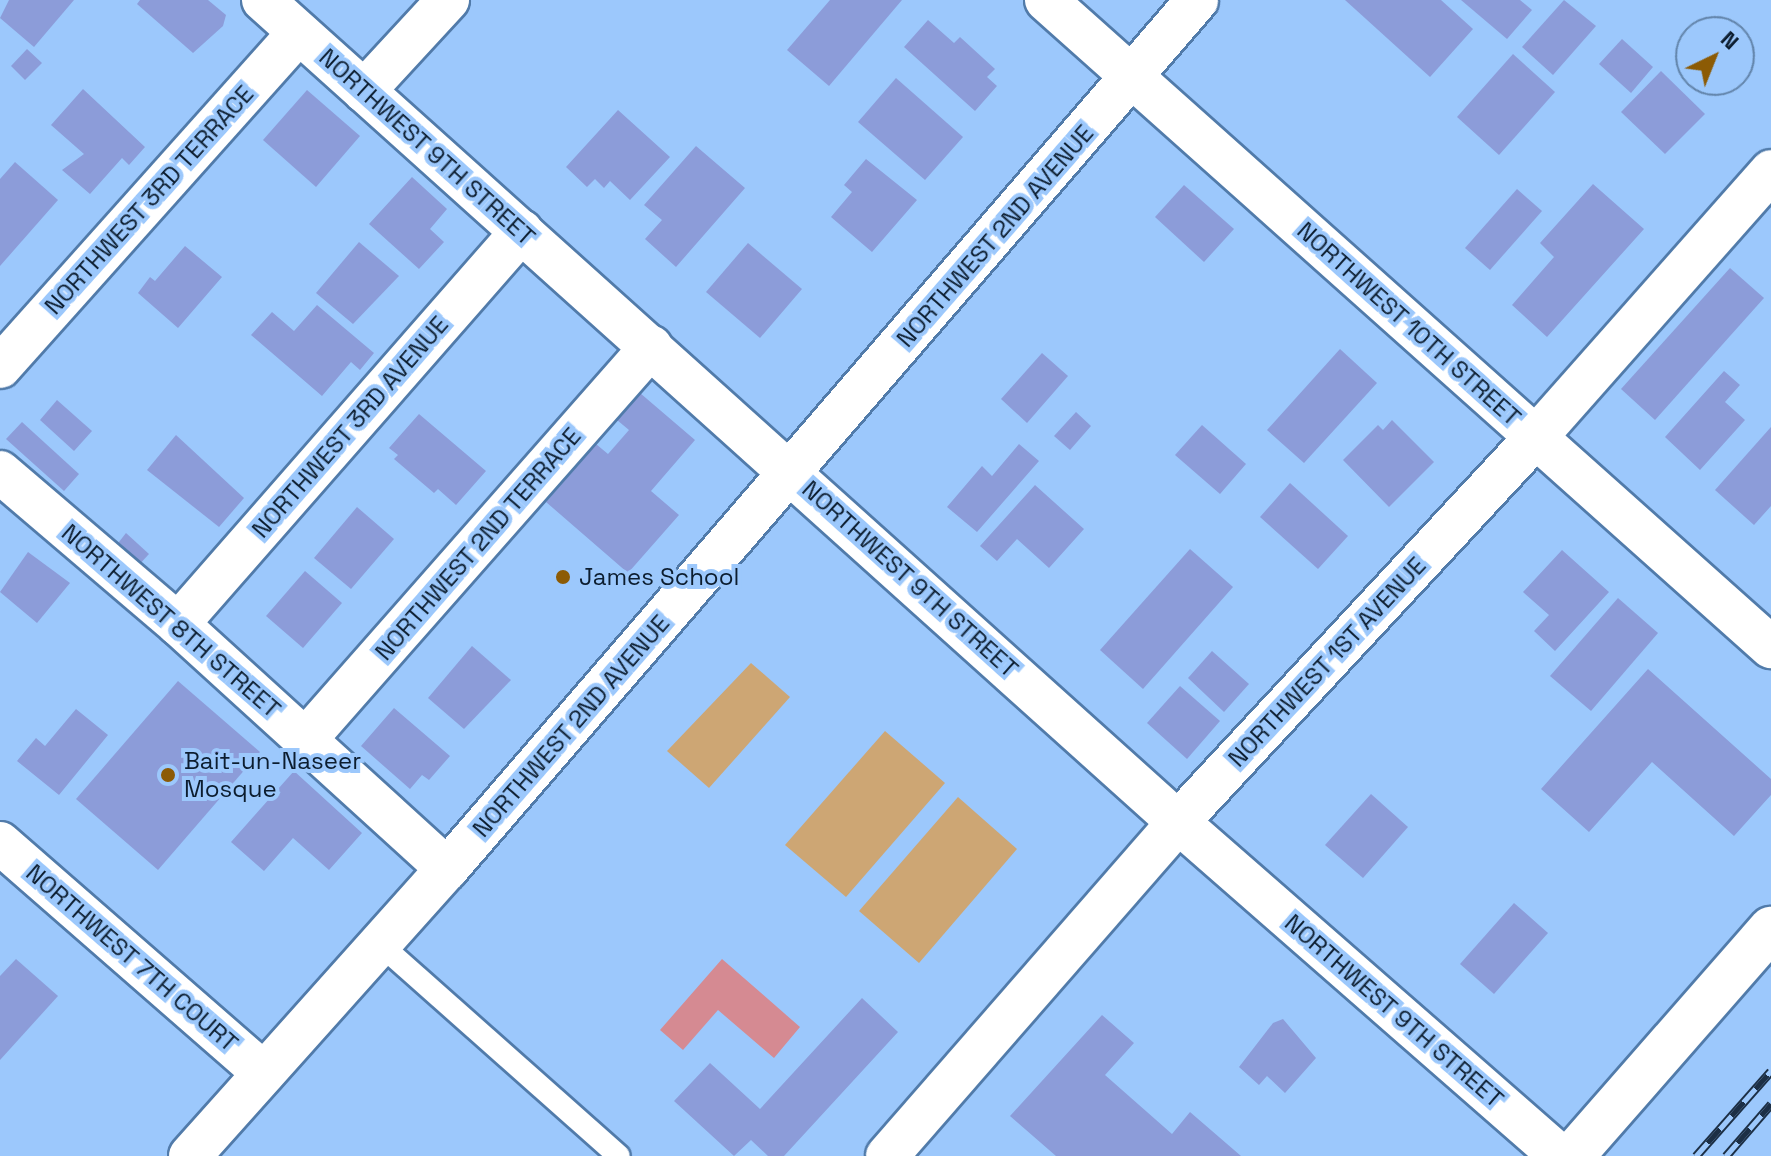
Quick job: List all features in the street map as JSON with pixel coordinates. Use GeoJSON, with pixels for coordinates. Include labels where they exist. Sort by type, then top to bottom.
{"type":"FeatureCollection","features":[{"type":"Feature","properties":{"kind":"main road"},"geometry":{"type":"LineString","coordinates":[[1572,1156],[1771,929]]}},
{"type":"Feature","properties":{"kind":"street","name":"NORTHWEST 9TH STREET"},"geometry":{"type":"LineString","coordinates":[[263,0],[791,471],[1178,822],[1560,1156]]}},
{"type":"Feature","properties":{"kind":"street"},"geometry":{"type":"LineString","coordinates":[[364,91],[448,0]]}},
{"type":"Feature","properties":{"kind":"street","name":"NORTHWEST 10TH STREET"},"geometry":{"type":"LineString","coordinates":[[1046,0],[1771,647]]}},
{"type":"Feature","properties":{"kind":"street","name":"NORTHWEST 2ND AVENUE"},"geometry":{"type":"LineString","coordinates":[[190,1156],[447,869],[1197,0]]}},
{"type":"Feature","properties":{"kind":"street","name":"NORTHWEST 3RD TERRACE"},"geometry":{"type":"LineString","coordinates":[[0,367],[299,33]]}},
{"type":"Feature","properties":{"kind":"street","name":"NORTHWEST 1ST AVENUE"},"geometry":{"type":"LineString","coordinates":[[887,1156],[1178,822],[1536,437],[1771,171]]}},
{"type":"Feature","properties":{"kind":"street","name":"NORTHWEST 3RD AVENUE"},"geometry":{"type":"LineString","coordinates":[[178,624],[522,231]]}},
{"type":"Feature","properties":{"kind":"street","name":"NORTHWEST 2ND TERRACE"},"geometry":{"type":"LineString","coordinates":[[305,740],[651,347]]}},
{"type":"Feature","properties":{"kind":"street","name":"NORTHWEST 8TH STREET"},"geometry":{"type":"LineString","coordinates":[[0,472],[178,624],[447,869]]}},
{"type":"Feature","properties":{"kind":"street","name":"NORTHWEST 7TH COURT"},"geometry":{"type":"LineString","coordinates":[[0,843],[264,1073]]}},
{"type":"Feature","properties":{"kind":"lane"},"geometry":{"type":"LineString","coordinates":[[380,944],[619,1156]]}},
{"type":"Feature","properties":{"kind":"shaded area"},"geometry":{"type":"Polygon","coordinates":[[[751,663],[790,697],[709,788],[667,751],[751,663]]]}},
{"type":"Feature","properties":{"kind":"shaded area"},"geometry":{"type":"Polygon","coordinates":[[[885,731],[945,783],[846,897],[785,845],[885,731]]]}},
{"type":"Feature","properties":{"kind":"shaded area"},"geometry":{"type":"Polygon","coordinates":[[[958,797],[1017,849],[919,963],[859,911],[958,797]]]}},
{"type":"Feature","properties":{"kind":"shaded area"},"geometry":{"type":"Polygon","coordinates":[[[722,959],[800,1027],[774,1058],[718,1010],[683,1050],[660,1030],[722,959]]]}},
{"type":"Feature","properties":{"kind":"building"},"geometry":{"type":"Polygon","coordinates":[[[9,0],[74,0],[34,47],[0,18],[9,0]]]}},
{"type":"Feature","properties":{"kind":"building"},"geometry":{"type":"Polygon","coordinates":[[[140,0],[208,0],[226,15],[223,26],[193,53],[137,4],[140,0]]]}},
{"type":"Feature","properties":{"kind":"building"},"geometry":{"type":"Polygon","coordinates":[[[830,0],[902,0],[829,86],[787,50],[830,0]]]}},
{"type":"Feature","properties":{"kind":"building"},"geometry":{"type":"Polygon","coordinates":[[[1345,0],[1441,0],[1473,29],[1430,77],[1345,0]]]}},
{"type":"Feature","properties":{"kind":"building"},"geometry":{"type":"Polygon","coordinates":[[[1461,0],[1520,0],[1532,10],[1507,39],[1461,0]]]}},
{"type":"Feature","properties":{"kind":"building"},"geometry":{"type":"Polygon","coordinates":[[[1564,0],[1596,26],[1553,75],[1522,47],[1564,0]]]}},
{"type":"Feature","properties":{"kind":"building"},"geometry":{"type":"Polygon","coordinates":[[[928,20],[954,43],[960,37],[995,69],[987,77],[997,86],[975,111],[904,47],[928,20]]]}},
{"type":"Feature","properties":{"kind":"building"},"geometry":{"type":"Polygon","coordinates":[[[1622,39],[1653,67],[1631,93],[1599,64],[1622,39]]]}},
{"type":"Feature","properties":{"kind":"building"},"geometry":{"type":"Polygon","coordinates":[[[27,49],[42,63],[25,80],[11,66],[27,49]]]}},
{"type":"Feature","properties":{"kind":"building"},"geometry":{"type":"Polygon","coordinates":[[[1513,54],[1555,92],[1499,155],[1457,117],[1513,54]]]}},
{"type":"Feature","properties":{"kind":"building"},"geometry":{"type":"Polygon","coordinates":[[[1661,71],[1675,85],[1675,96],[1687,96],[1705,114],[1665,154],[1621,112],[1661,71]]]}},
{"type":"Feature","properties":{"kind":"building"},"geometry":{"type":"Polygon","coordinates":[[[896,78],[963,137],[925,180],[858,122],[896,78]]]}},
{"type":"Feature","properties":{"kind":"building"},"geometry":{"type":"Polygon","coordinates":[[[83,89],[145,147],[129,165],[122,158],[90,194],[62,170],[84,154],[51,125],[83,89]]]}},
{"type":"Feature","properties":{"kind":"building"},"geometry":{"type":"Polygon","coordinates":[[[307,90],[360,136],[316,187],[263,140],[307,90]]]}},
{"type":"Feature","properties":{"kind":"building"},"geometry":{"type":"Polygon","coordinates":[[[618,110],[670,157],[630,200],[610,181],[604,188],[595,179],[587,187],[566,167],[618,110]]]}},
{"type":"Feature","properties":{"kind":"building"},"geometry":{"type":"Polygon","coordinates":[[[696,146],[745,188],[676,267],[645,239],[662,220],[644,205],[696,146]]]}},
{"type":"Feature","properties":{"kind":"building"},"geometry":{"type":"Polygon","coordinates":[[[866,159],[917,200],[872,252],[831,217],[852,192],[844,185],[866,159]]]}},
{"type":"Feature","properties":{"kind":"building"},"geometry":{"type":"Polygon","coordinates":[[[15,162],[58,200],[0,266],[0,179],[15,162]]]}},
{"type":"Feature","properties":{"kind":"building"},"geometry":{"type":"Polygon","coordinates":[[[412,177],[447,209],[430,229],[444,242],[419,269],[369,224],[412,177]]]}},
{"type":"Feature","properties":{"kind":"building"},"geometry":{"type":"Polygon","coordinates":[[[1593,184],[1644,229],[1547,337],[1512,305],[1554,257],[1540,243],[1593,184]]]}},
{"type":"Feature","properties":{"kind":"building"},"geometry":{"type":"Polygon","coordinates":[[[1184,185],[1234,229],[1204,262],[1155,217],[1184,185]]]}},
{"type":"Feature","properties":{"kind":"building"},"geometry":{"type":"Polygon","coordinates":[[[1517,189],[1542,211],[1490,270],[1465,248],[1517,189]]]}},
{"type":"Feature","properties":{"kind":"building"},"geometry":{"type":"Polygon","coordinates":[[[359,242],[399,276],[353,324],[316,293],[359,242]]]}},
{"type":"Feature","properties":{"kind":"building"},"geometry":{"type":"Polygon","coordinates":[[[748,243],[802,289],[760,338],[706,292],[748,243]]]}},
{"type":"Feature","properties":{"kind":"building"},"geometry":{"type":"Polygon","coordinates":[[[185,246],[222,277],[178,328],[138,293],[150,277],[155,281],[185,246]]]}},
{"type":"Feature","properties":{"kind":"building"},"geometry":{"type":"Polygon","coordinates":[[[1730,268],[1764,298],[1655,420],[1621,389],[1730,268]]]}},
{"type":"Feature","properties":{"kind":"building"},"geometry":{"type":"Polygon","coordinates":[[[317,305],[374,353],[360,370],[351,362],[322,396],[251,335],[272,312],[294,331],[317,305]]]}},
{"type":"Feature","properties":{"kind":"building"},"geometry":{"type":"Polygon","coordinates":[[[1340,349],[1377,383],[1304,463],[1267,430],[1340,349]]]}},
{"type":"Feature","properties":{"kind":"building"},"geometry":{"type":"Polygon","coordinates":[[[1042,353],[1068,376],[1027,423],[1001,399],[1042,353]]]}},
{"type":"Feature","properties":{"kind":"building"},"geometry":{"type":"Polygon","coordinates":[[[1724,371],[1740,385],[1725,402],[1745,420],[1700,470],[1665,437],[1724,371]]]}},
{"type":"Feature","properties":{"kind":"building"},"geometry":{"type":"Polygon","coordinates":[[[640,393],[695,440],[651,491],[679,515],[628,573],[546,502],[596,444],[608,454],[629,430],[617,420],[640,393]]]}},
{"type":"Feature","properties":{"kind":"building"},"geometry":{"type":"Polygon","coordinates":[[[57,400],[92,431],[74,451],[40,420],[57,400]]]}},
{"type":"Feature","properties":{"kind":"building"},"geometry":{"type":"Polygon","coordinates":[[[1076,412],[1091,426],[1070,450],[1054,436],[1076,412]]]}},
{"type":"Feature","properties":{"kind":"building"},"geometry":{"type":"Polygon","coordinates":[[[419,414],[486,471],[456,505],[438,489],[434,493],[394,459],[398,455],[389,448],[419,414]]]}},
{"type":"Feature","properties":{"kind":"building"},"geometry":{"type":"Polygon","coordinates":[[[1392,420],[1434,462],[1389,507],[1343,460],[1378,425],[1383,430],[1392,420]]]}},
{"type":"Feature","properties":{"kind":"building"},"geometry":{"type":"Polygon","coordinates":[[[22,422],[79,474],[64,491],[6,439],[22,422]]]}},
{"type":"Feature","properties":{"kind":"building"},"geometry":{"type":"Polygon","coordinates":[[[1202,425],[1246,464],[1220,494],[1175,455],[1202,425]]]}},
{"type":"Feature","properties":{"kind":"building"},"geometry":{"type":"Polygon","coordinates":[[[1771,427],[1771,506],[1754,525],[1715,490],[1771,427]]]}},
{"type":"Feature","properties":{"kind":"building"},"geometry":{"type":"Polygon","coordinates":[[[176,435],[244,498],[219,527],[147,470],[176,435]]]}},
{"type":"Feature","properties":{"kind":"building"},"geometry":{"type":"Polygon","coordinates":[[[1019,444],[1039,461],[977,532],[947,507],[982,466],[992,476],[1019,444]]]}},
{"type":"Feature","properties":{"kind":"building"},"geometry":{"type":"Polygon","coordinates":[[[1290,483],[1348,536],[1318,569],[1260,517],[1290,483]]]}},
{"type":"Feature","properties":{"kind":"building"},"geometry":{"type":"Polygon","coordinates":[[[1035,485],[1084,529],[1049,568],[1017,539],[997,561],[980,546],[1035,485]]]}},
{"type":"Feature","properties":{"kind":"building"},"geometry":{"type":"Polygon","coordinates":[[[357,507],[394,539],[351,589],[314,558],[357,507]]]}},
{"type":"Feature","properties":{"kind":"building"},"geometry":{"type":"Polygon","coordinates":[[[126,533],[149,554],[137,567],[115,547],[126,533]]]}},
{"type":"Feature","properties":{"kind":"building"},"geometry":{"type":"Polygon","coordinates":[[[1190,549],[1233,587],[1143,689],[1100,650],[1190,549]]]}},
{"type":"Feature","properties":{"kind":"building"},"geometry":{"type":"Polygon","coordinates":[[[1562,550],[1609,592],[1555,651],[1534,631],[1549,615],[1523,592],[1562,550]]]}},
{"type":"Feature","properties":{"kind":"building"},"geometry":{"type":"Polygon","coordinates":[[[28,552],[70,583],[37,623],[0,592],[28,552]]]}},
{"type":"Feature","properties":{"kind":"building"},"geometry":{"type":"Polygon","coordinates":[[[305,571],[342,603],[303,648],[266,616],[305,571]]]}},
{"type":"Feature","properties":{"kind":"building"},"geometry":{"type":"Polygon","coordinates":[[[1618,598],[1658,633],[1591,711],[1550,676],[1618,598]]]}},
{"type":"Feature","properties":{"kind":"building"},"geometry":{"type":"Polygon","coordinates":[[[472,646],[511,680],[464,729],[428,698],[472,646]]]}},
{"type":"Feature","properties":{"kind":"building"},"geometry":{"type":"Polygon","coordinates":[[[1212,651],[1249,684],[1224,712],[1188,678],[1212,651]]]}},
{"type":"Feature","properties":{"kind":"building"},"geometry":{"type":"Polygon","coordinates":[[[1648,669],[1771,779],[1771,795],[1734,836],[1652,762],[1589,832],[1541,789],[1648,669]]]}},
{"type":"Feature","properties":{"kind":"building","name":"Bait-un-Naseer Mosque"},"geometry":{"type":"Polygon","coordinates":[[[178,681],[260,752],[158,870],[76,799],[178,681]]]}},
{"type":"Feature","properties":{"kind":"building"},"geometry":{"type":"Polygon","coordinates":[[[1180,686],[1220,721],[1187,759],[1147,723],[1180,686]]]}},
{"type":"Feature","properties":{"kind":"building"},"geometry":{"type":"Polygon","coordinates":[[[394,708],[450,756],[429,780],[422,775],[410,789],[361,746],[394,708]]]}},
{"type":"Feature","properties":{"kind":"building"},"geometry":{"type":"Polygon","coordinates":[[[76,709],[108,735],[59,795],[17,761],[36,738],[45,746],[76,709]]]}},
{"type":"Feature","properties":{"kind":"building"},"geometry":{"type":"Polygon","coordinates":[[[294,771],[362,833],[329,870],[293,838],[264,871],[231,842],[294,771]]]}},
{"type":"Feature","properties":{"kind":"building"},"geometry":{"type":"Polygon","coordinates":[[[1371,794],[1408,827],[1363,878],[1325,845],[1371,794]]]}},
{"type":"Feature","properties":{"kind":"building"},"geometry":{"type":"Polygon","coordinates":[[[1514,903],[1548,933],[1494,994],[1460,964],[1514,903]]]}},
{"type":"Feature","properties":{"kind":"building"},"geometry":{"type":"Polygon","coordinates":[[[16,959],[58,996],[0,1060],[0,976],[16,959]]]}},
{"type":"Feature","properties":{"kind":"building"},"geometry":{"type":"Polygon","coordinates":[[[862,998],[898,1032],[784,1156],[768,1156],[751,1140],[734,1156],[674,1101],[710,1063],[760,1109],[862,998]]]}},
{"type":"Feature","properties":{"kind":"building"},"geometry":{"type":"Polygon","coordinates":[[[1102,1015],[1134,1043],[1105,1075],[1172,1134],[1190,1112],[1241,1156],[1056,1156],[1010,1116],[1102,1015]]]}},
{"type":"Feature","properties":{"kind":"building"},"geometry":{"type":"Polygon","coordinates":[[[1283,1019],[1316,1058],[1285,1093],[1267,1076],[1259,1085],[1239,1067],[1273,1023],[1283,1019]]]}},
{"type":"Feature","properties":{"kind":"railway"},"geometry":{"type":"LineString","coordinates":[[1696,1156],[1771,1071]]}},
{"type":"Feature","properties":{"kind":"railway"},"geometry":{"type":"LineString","coordinates":[[1726,1156],[1771,1104]]}},
{"type":"Feature","properties":{"kind":"place","name":"James School"},"geometry":{"type":"Point","coordinates":[563,577]}},
{"type":"Feature","properties":{"kind":"place","name":"Bait-un-Naseer Mosque"},"geometry":{"type":"Point","coordinates":[168,775]}}]}
